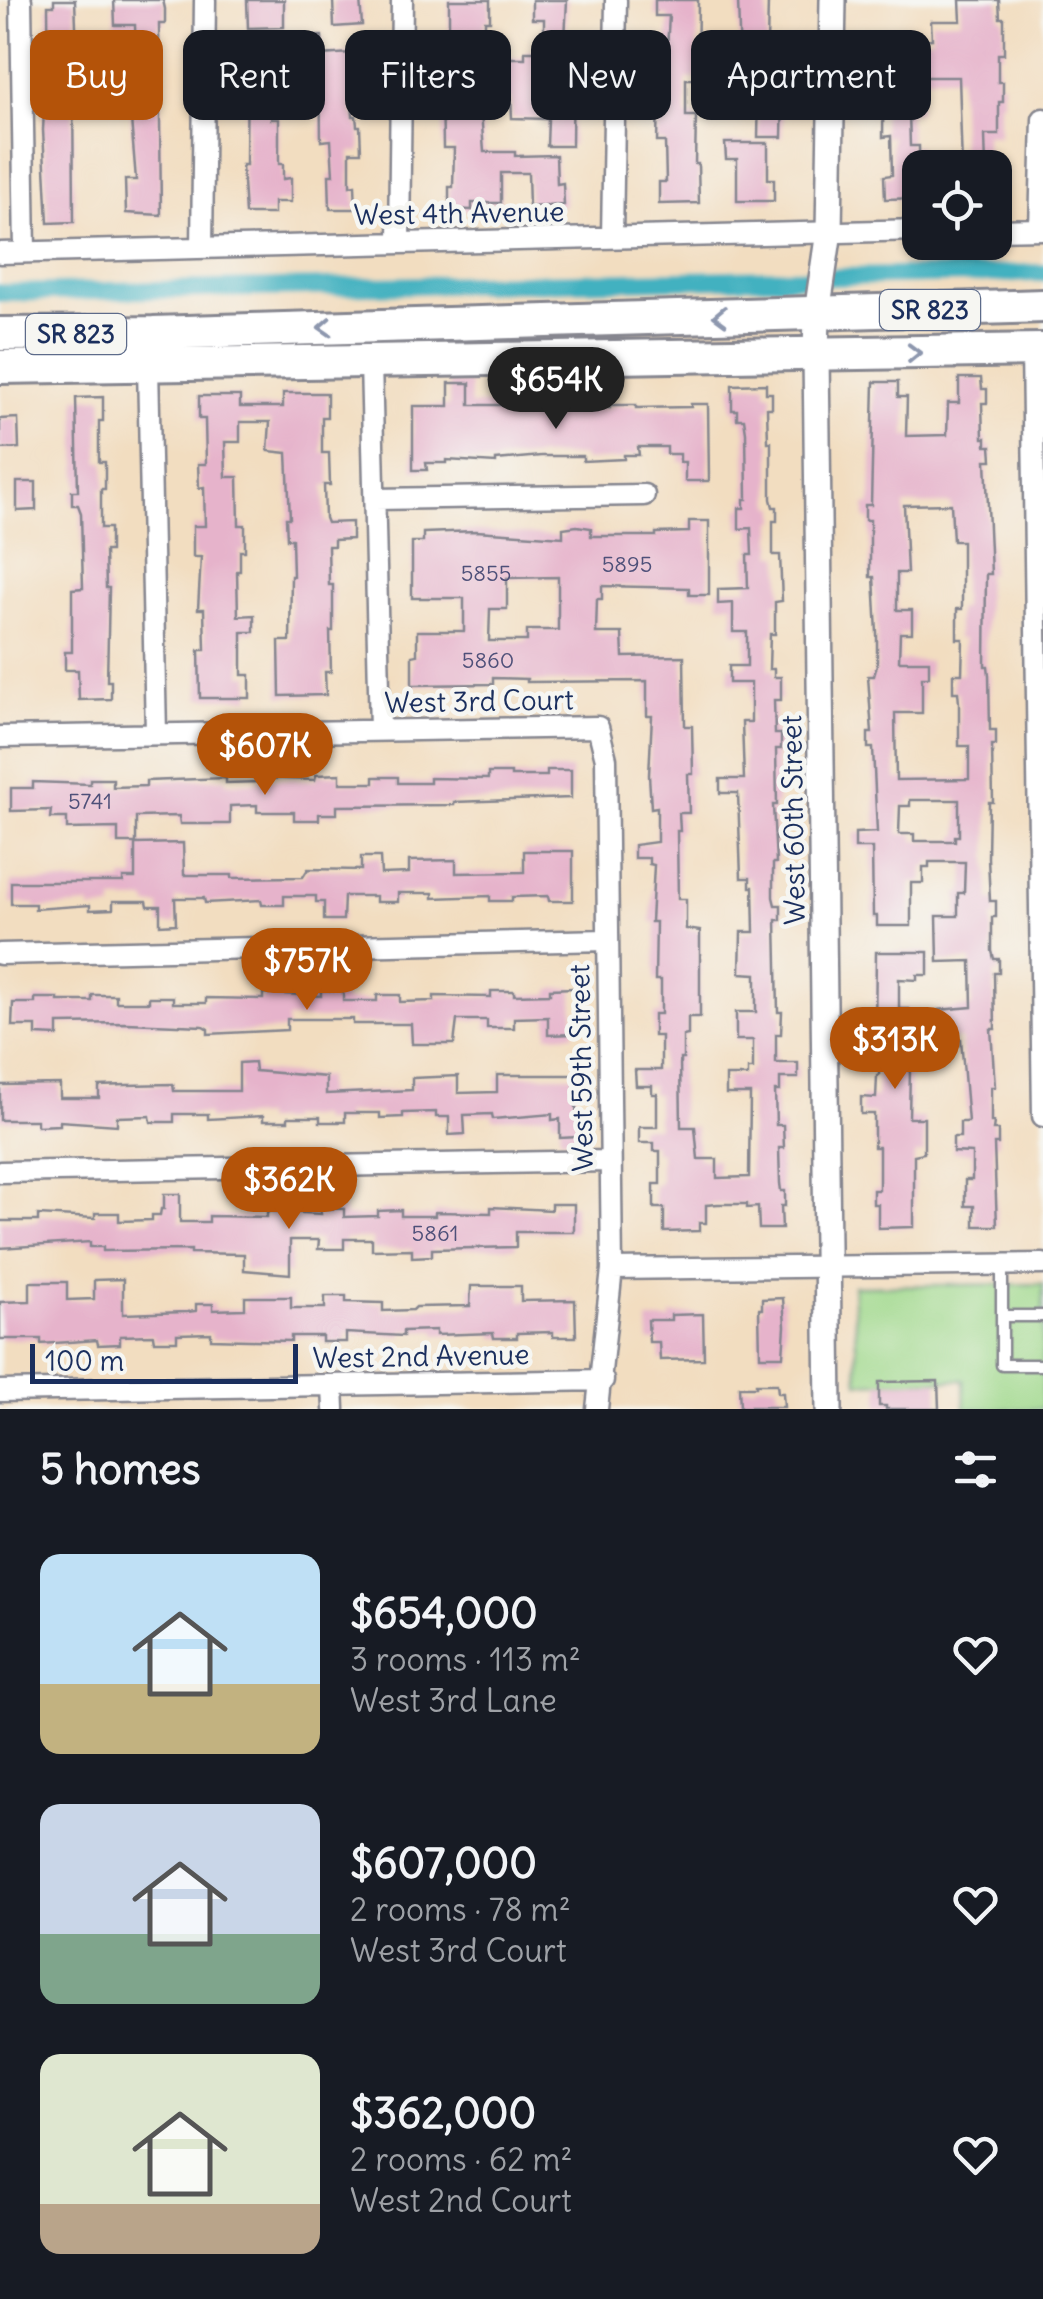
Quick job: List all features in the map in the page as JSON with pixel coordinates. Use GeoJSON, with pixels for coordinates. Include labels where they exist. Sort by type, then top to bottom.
{"type":"FeatureCollection","features":[{"type":"Feature","properties":{"kind":"main road","name":"SR 823"},"geometry":{"type":"LineString","coordinates":[[0,334],[152,333],[1043,306]]}},
{"type":"Feature","properties":{"kind":"main road"},"geometry":{"type":"LineString","coordinates":[[372,362],[389,345],[474,335],[494,322]]}},
{"type":"Feature","properties":{"kind":"main road"},"geometry":{"type":"LineString","coordinates":[[148,366],[152,333]]}},
{"type":"Feature","properties":{"kind":"main road","name":"SR 823"},"geometry":{"type":"LineString","coordinates":[[0,367],[1038,350]]}},
{"type":"Feature","properties":{"kind":"street"},"geometry":{"type":"LineString","coordinates":[[21,0],[26,252]]}},
{"type":"Feature","properties":{"kind":"street"},"geometry":{"type":"LineString","coordinates":[[202,248],[204,0]]}},
{"type":"Feature","properties":{"kind":"street"},"geometry":{"type":"LineString","coordinates":[[399,242],[402,0]]}},
{"type":"Feature","properties":{"kind":"street"},"geometry":{"type":"LineString","coordinates":[[612,238],[616,0]]}},
{"type":"Feature","properties":{"kind":"street","name":"West 60th Street"},"geometry":{"type":"LineString","coordinates":[[830,1409],[816,355],[817,313],[828,231],[833,0]]}},
{"type":"Feature","properties":{"kind":"street"},"geometry":{"type":"LineString","coordinates":[[1012,230],[1042,229],[1043,118]]}},
{"type":"Feature","properties":{"kind":"street","name":"West 4th Avenue"},"geometry":{"type":"LineString","coordinates":[[0,252],[902,230]]}},
{"type":"Feature","properties":{"kind":"street"},"geometry":{"type":"LineString","coordinates":[[1038,350],[1043,1116]]}},
{"type":"Feature","properties":{"kind":"street"},"geometry":{"type":"LineString","coordinates":[[372,362],[380,730]]}},
{"type":"Feature","properties":{"kind":"street"},"geometry":{"type":"LineString","coordinates":[[148,366],[156,734]]}},
{"type":"Feature","properties":{"kind":"street"},"geometry":{"type":"LineString","coordinates":[[375,499],[644,494]]}},
{"type":"Feature","properties":{"kind":"street","name":"West 3rd Court"},"geometry":{"type":"LineString","coordinates":[[0,737],[598,726]]}},
{"type":"Feature","properties":{"kind":"street","name":"West 59th Street"},"geometry":{"type":"LineString","coordinates":[[597,1409],[612,1270],[606,759],[598,726]]}},
{"type":"Feature","properties":{"kind":"street"},"geometry":{"type":"LineString","coordinates":[[0,954],[606,940]]}},
{"type":"Feature","properties":{"kind":"street"},"geometry":{"type":"LineString","coordinates":[[0,1172],[610,1161]]}},
{"type":"Feature","properties":{"kind":"street"},"geometry":{"type":"LineString","coordinates":[[612,1270],[1043,1264]]}},
{"type":"Feature","properties":{"kind":"street","name":"West 2nd Avenue"},"geometry":{"type":"LineString","coordinates":[[0,1390],[177,1399],[333,1385],[603,1380]]}},
{"type":"Feature","properties":{"kind":"street"},"geometry":{"type":"LineString","coordinates":[[333,1385],[334,1409]]}},
{"type":"Feature","properties":{"kind":"lane"},"geometry":{"type":"LineString","coordinates":[[1002,1264],[1002,1365],[1043,1365]]}},
{"type":"Feature","properties":{"kind":"lane"},"geometry":{"type":"LineString","coordinates":[[1002,1316],[1043,1316]]}},
{"type":"Feature","properties":{"kind":"green space"},"geometry":{"type":"Polygon","coordinates":[[[1043,1284],[1043,1409],[965,1409],[964,1380],[858,1383],[853,1286],[1043,1284]]]}},
{"type":"Feature","properties":{"kind":"building"},"geometry":{"type":"Polygon","coordinates":[[[54,0],[75,0],[76,30],[48,30],[48,6],[54,6],[54,0]]]}},
{"type":"Feature","properties":{"kind":"building"},"geometry":{"type":"Polygon","coordinates":[[[114,0],[163,0],[165,24],[159,24],[159,30],[115,25],[114,0]]]}},
{"type":"Feature","properties":{"kind":"building"},"geometry":{"type":"Polygon","coordinates":[[[247,0],[284,0],[284,27],[248,28],[247,0]]]}},
{"type":"Feature","properties":{"kind":"building"},"geometry":{"type":"Polygon","coordinates":[[[333,0],[360,0],[362,25],[334,27],[333,0]]]}},
{"type":"Feature","properties":{"kind":"building"},"geometry":{"type":"Polygon","coordinates":[[[449,0],[490,0],[490,21],[485,21],[485,30],[449,30],[449,0]]]}},
{"type":"Feature","properties":{"kind":"building"},"geometry":{"type":"Polygon","coordinates":[[[532,0],[567,0],[566,30],[544,30],[544,19],[532,19],[532,0]]]}},
{"type":"Feature","properties":{"kind":"building"},"geometry":{"type":"Polygon","coordinates":[[[655,0],[698,0],[698,30],[691,30],[686,116],[696,120],[699,203],[659,204],[659,182],[666,182],[665,142],[657,142],[657,120],[671,120],[671,30],[669,16],[655,16],[655,0]]]}},
{"type":"Feature","properties":{"kind":"building"},"geometry":{"type":"Polygon","coordinates":[[[738,0],[768,0],[767,30],[739,30],[738,0]]]}},
{"type":"Feature","properties":{"kind":"building"},"geometry":{"type":"Polygon","coordinates":[[[960,0],[999,0],[1000,18],[1004,18],[1004,54],[998,54],[1003,102],[999,102],[999,135],[985,135],[985,150],[961,150],[959,77],[931,77],[931,21],[961,21],[960,0]]]}},
{"type":"Feature","properties":{"kind":"building"},"geometry":{"type":"Polygon","coordinates":[[[525,51],[531,51],[531,119],[512,118],[511,58],[525,58],[525,51]]]}},
{"type":"Feature","properties":{"kind":"building"},"geometry":{"type":"Polygon","coordinates":[[[345,53],[345,120],[356,120],[360,126],[361,152],[350,152],[350,186],[355,185],[356,209],[330,209],[331,140],[321,141],[321,120],[325,120],[325,55],[345,53]]]}},
{"type":"Feature","properties":{"kind":"building"},"geometry":{"type":"Polygon","coordinates":[[[44,120],[73,120],[74,222],[48,223],[44,120]]]}},
{"type":"Feature","properties":{"kind":"building"},"geometry":{"type":"Polygon","coordinates":[[[131,120],[160,120],[161,215],[126,213],[125,180],[136,180],[131,120]]]}},
{"type":"Feature","properties":{"kind":"building"},"geometry":{"type":"Polygon","coordinates":[[[246,120],[279,120],[279,164],[283,164],[283,179],[291,178],[291,202],[274,202],[274,214],[245,214],[242,165],[246,165],[246,120]]]}},
{"type":"Feature","properties":{"kind":"building"},"geometry":{"type":"Polygon","coordinates":[[[443,120],[482,120],[484,152],[556,155],[557,184],[563,183],[564,205],[529,207],[528,173],[501,173],[501,203],[472,203],[472,210],[449,209],[454,148],[443,148],[443,120]]]}},
{"type":"Feature","properties":{"kind":"building"},"geometry":{"type":"Polygon","coordinates":[[[548,120],[572,120],[572,146],[547,146],[548,120]]]}},
{"type":"Feature","properties":{"kind":"building"},"geometry":{"type":"Polygon","coordinates":[[[758,120],[782,120],[782,137],[758,137],[758,120]]]}},
{"type":"Feature","properties":{"kind":"building"},"geometry":{"type":"Polygon","coordinates":[[[883,120],[909,120],[910,146],[919,146],[919,150],[902,150],[902,199],[885,199],[884,176],[892,175],[891,136],[883,137],[883,120]]]}},
{"type":"Feature","properties":{"kind":"building"},"geometry":{"type":"Polygon","coordinates":[[[725,143],[768,143],[768,179],[774,179],[774,201],[737,201],[737,159],[726,159],[725,143]]]}},
{"type":"Feature","properties":{"kind":"building"},"geometry":{"type":"Polygon","coordinates":[[[959,378],[981,378],[982,389],[987,389],[987,403],[982,403],[983,438],[986,446],[991,446],[992,460],[986,460],[991,574],[986,574],[985,666],[989,675],[990,730],[996,730],[996,745],[992,745],[993,802],[989,802],[988,858],[990,901],[996,901],[992,951],[994,959],[999,959],[999,973],[994,973],[995,1029],[991,1029],[995,1087],[991,1087],[991,1122],[993,1130],[998,1130],[998,1144],[994,1144],[997,1226],[974,1226],[974,1206],[965,1206],[965,1180],[972,1180],[972,1153],[953,1152],[953,1137],[960,1137],[960,1122],[968,1122],[961,1039],[949,1039],[948,1024],[939,1024],[938,1010],[972,1007],[971,961],[938,962],[937,916],[958,916],[965,862],[929,862],[929,867],[923,867],[923,883],[911,883],[911,926],[877,926],[877,916],[873,916],[872,848],[855,848],[855,833],[877,832],[873,748],[868,748],[868,733],[872,733],[868,676],[874,676],[877,665],[877,633],[874,577],[870,577],[870,520],[865,520],[865,505],[871,505],[874,382],[898,382],[898,397],[907,397],[906,436],[947,435],[948,403],[959,403],[959,378]],[[951,504],[904,505],[907,573],[897,573],[897,610],[912,610],[912,633],[900,633],[899,661],[929,661],[929,677],[922,677],[922,713],[895,713],[896,780],[969,779],[969,746],[959,746],[958,692],[953,692],[953,674],[962,674],[963,639],[957,639],[957,609],[962,609],[962,541],[953,541],[951,504]],[[910,800],[910,806],[900,806],[899,834],[914,834],[914,841],[955,841],[955,836],[959,836],[959,800],[910,800]]]}},
{"type":"Feature","properties":{"kind":"building"},"geometry":{"type":"Polygon","coordinates":[[[449,383],[470,383],[470,405],[501,405],[501,399],[536,398],[536,409],[708,404],[709,481],[685,481],[685,462],[680,462],[680,454],[667,454],[667,447],[638,447],[639,455],[624,455],[624,459],[583,461],[583,456],[541,456],[496,463],[447,460],[426,463],[427,470],[413,470],[413,406],[449,406],[449,383]]]}},
{"type":"Feature","properties":{"kind":"building"},"geometry":{"type":"Polygon","coordinates":[[[766,384],[766,393],[772,393],[772,408],[767,408],[771,499],[773,507],[777,507],[773,555],[780,555],[782,601],[775,602],[769,669],[774,669],[774,677],[781,677],[781,700],[774,700],[775,734],[781,734],[781,749],[776,749],[777,805],[773,805],[773,897],[775,905],[781,905],[781,920],[776,920],[778,1012],[782,1012],[781,1034],[776,1034],[776,1063],[798,1063],[798,1078],[780,1078],[780,1091],[775,1091],[776,1125],[783,1125],[784,1148],[779,1148],[781,1191],[785,1191],[782,1229],[759,1229],[758,1207],[718,1204],[706,1205],[706,1223],[699,1223],[699,1231],[664,1232],[664,1208],[654,1208],[654,1184],[660,1184],[660,1151],[654,1151],[654,1143],[639,1143],[639,1127],[657,1127],[657,1094],[652,1094],[652,1086],[636,1086],[635,1070],[661,1070],[661,1036],[654,1036],[654,1014],[661,1014],[661,980],[655,980],[656,922],[651,922],[654,865],[649,864],[649,858],[634,858],[634,845],[657,842],[657,807],[651,808],[652,716],[647,716],[647,681],[527,682],[493,678],[493,684],[412,685],[417,631],[464,631],[464,598],[412,598],[412,542],[423,542],[423,533],[476,531],[563,537],[563,528],[577,526],[591,528],[591,536],[656,536],[689,532],[689,521],[709,521],[709,595],[689,595],[689,588],[602,586],[602,599],[597,599],[596,633],[622,633],[623,657],[684,656],[685,726],[692,726],[693,774],[688,774],[689,813],[679,813],[678,899],[686,899],[686,929],[700,931],[700,1017],[688,1017],[688,1035],[683,1036],[681,1127],[695,1127],[698,1159],[717,1159],[717,1178],[749,1177],[750,1094],[726,1094],[726,1076],[748,1076],[748,1069],[753,1069],[753,1040],[736,1040],[736,1012],[756,1012],[756,974],[740,973],[741,932],[754,932],[753,887],[750,878],[741,878],[738,793],[720,793],[720,779],[744,779],[742,722],[751,722],[751,683],[729,683],[729,666],[747,666],[747,632],[733,632],[733,603],[718,604],[718,589],[748,588],[747,555],[752,555],[751,528],[739,529],[739,508],[744,508],[747,499],[746,432],[744,419],[737,419],[737,410],[732,410],[732,385],[766,384]],[[558,577],[507,578],[507,609],[490,609],[489,641],[527,641],[527,630],[558,630],[558,577]]]}},
{"type":"Feature","properties":{"kind":"building"},"geometry":{"type":"Polygon","coordinates":[[[283,393],[327,393],[327,417],[322,417],[322,453],[329,453],[330,485],[324,485],[325,518],[327,523],[352,522],[352,539],[334,540],[334,546],[328,546],[333,631],[331,672],[325,672],[326,695],[280,696],[279,641],[290,641],[293,576],[292,539],[287,539],[287,453],[268,451],[270,422],[240,422],[240,442],[225,442],[226,477],[238,477],[239,525],[245,525],[245,551],[240,551],[237,571],[238,616],[254,615],[254,632],[242,632],[242,675],[250,675],[250,698],[200,698],[199,650],[205,650],[204,609],[198,609],[201,557],[193,557],[193,526],[205,526],[204,487],[199,488],[198,464],[206,464],[205,419],[199,419],[199,396],[240,396],[240,407],[283,407],[283,393]]]}},
{"type":"Feature","properties":{"kind":"building"},"geometry":{"type":"Polygon","coordinates":[[[103,397],[99,462],[105,462],[101,528],[110,528],[110,551],[105,551],[109,588],[107,681],[111,681],[111,699],[79,700],[78,670],[65,670],[65,652],[72,652],[72,589],[83,588],[81,513],[78,505],[72,505],[72,491],[78,491],[76,398],[103,397]]]}},
{"type":"Feature","properties":{"kind":"building"},"geometry":{"type":"Polygon","coordinates":[[[18,418],[19,448],[0,449],[0,419],[18,418]]]}},
{"type":"Feature","properties":{"kind":"building"},"geometry":{"type":"Polygon","coordinates":[[[17,482],[36,482],[36,510],[17,511],[17,482]]]}},
{"type":"Feature","properties":{"kind":"building"},"geometry":{"type":"Polygon","coordinates":[[[547,770],[571,770],[571,798],[337,806],[337,814],[319,814],[319,820],[294,820],[294,812],[257,812],[257,805],[230,806],[230,824],[180,824],[179,816],[136,817],[136,843],[118,843],[118,828],[67,829],[67,818],[50,818],[51,810],[11,811],[11,788],[33,788],[33,782],[90,784],[90,779],[113,779],[113,787],[146,786],[146,781],[226,778],[226,783],[260,782],[260,778],[315,780],[316,775],[340,774],[340,783],[374,783],[374,777],[398,777],[398,783],[430,783],[430,778],[488,779],[488,773],[547,776],[547,770]]]}},
{"type":"Feature","properties":{"kind":"building"},"geometry":{"type":"Polygon","coordinates":[[[183,843],[184,875],[232,878],[303,877],[308,869],[361,870],[361,857],[380,857],[381,874],[409,873],[409,861],[456,860],[456,873],[524,872],[524,851],[573,851],[573,901],[549,901],[548,896],[490,901],[490,896],[433,898],[433,893],[398,893],[398,902],[376,902],[376,896],[344,896],[343,920],[324,920],[324,902],[316,902],[316,896],[284,896],[284,905],[262,905],[261,900],[205,903],[204,898],[175,898],[176,924],[160,925],[160,906],[148,906],[147,901],[113,901],[113,909],[90,910],[90,905],[35,909],[35,904],[11,904],[11,882],[123,882],[123,878],[135,878],[135,844],[183,843]]]}},
{"type":"Feature","properties":{"kind":"building"},"geometry":{"type":"Polygon","coordinates":[[[876,952],[928,952],[928,975],[917,975],[917,980],[899,979],[899,1009],[909,1009],[911,1019],[909,1118],[924,1118],[924,1153],[914,1155],[914,1227],[878,1228],[878,1204],[873,1204],[873,1190],[879,1190],[879,1147],[874,1147],[874,1114],[861,1114],[861,1097],[876,1098],[879,1075],[876,952]]]}},
{"type":"Feature","properties":{"kind":"building"},"geometry":{"type":"Polygon","coordinates":[[[573,988],[574,1034],[548,1035],[548,1017],[514,1018],[514,1028],[487,1028],[487,1020],[457,1020],[454,1044],[412,1044],[411,1024],[353,1024],[353,1019],[287,1019],[287,1030],[208,1034],[203,1026],[126,1023],[58,1024],[58,1036],[36,1035],[36,1026],[12,1026],[13,1003],[35,1003],[35,998],[92,1001],[92,995],[116,995],[116,1002],[173,997],[173,1003],[206,1003],[206,998],[263,999],[263,993],[321,996],[321,990],[343,991],[343,1001],[377,1001],[377,995],[400,995],[400,1002],[434,1001],[434,996],[491,997],[491,991],[550,994],[550,989],[573,988]]]}},
{"type":"Feature","properties":{"kind":"building"},"geometry":{"type":"Polygon","coordinates":[[[254,1062],[255,1071],[326,1077],[326,1094],[412,1090],[412,1078],[458,1076],[458,1093],[497,1092],[497,1075],[574,1075],[578,1137],[560,1138],[560,1119],[552,1120],[552,1114],[493,1119],[492,1114],[464,1115],[465,1134],[449,1135],[449,1117],[436,1117],[436,1112],[380,1118],[380,1113],[345,1113],[345,1122],[320,1122],[320,1117],[288,1117],[288,1121],[263,1121],[263,1116],[208,1119],[208,1114],[174,1114],[174,1122],[151,1122],[150,1116],[117,1117],[117,1125],[60,1121],[60,1125],[37,1126],[37,1120],[0,1120],[0,1085],[60,1084],[60,1098],[99,1098],[99,1086],[173,1084],[174,1091],[239,1091],[239,1063],[254,1062]]]}},
{"type":"Feature","properties":{"kind":"building"},"geometry":{"type":"Polygon","coordinates":[[[164,1194],[180,1194],[180,1222],[209,1222],[209,1216],[267,1217],[267,1211],[321,1214],[320,1208],[344,1209],[344,1217],[378,1216],[378,1211],[401,1210],[401,1216],[435,1216],[435,1212],[491,1213],[491,1207],[551,1210],[551,1204],[574,1204],[574,1232],[516,1232],[516,1247],[432,1249],[432,1256],[412,1257],[412,1249],[372,1250],[372,1239],[344,1239],[344,1249],[318,1249],[319,1240],[290,1240],[290,1274],[244,1270],[244,1254],[103,1251],[103,1247],[90,1247],[90,1242],[0,1248],[0,1221],[38,1221],[38,1215],[95,1218],[95,1213],[119,1213],[119,1221],[152,1220],[152,1215],[160,1215],[164,1209],[164,1194]]]}},
{"type":"Feature","properties":{"kind":"building"},"geometry":{"type":"Polygon","coordinates":[[[123,1279],[123,1314],[196,1311],[196,1304],[213,1304],[213,1310],[245,1309],[245,1297],[291,1297],[291,1308],[325,1308],[325,1296],[346,1296],[346,1302],[383,1303],[383,1311],[470,1306],[471,1286],[521,1286],[521,1301],[575,1300],[576,1337],[553,1337],[553,1332],[494,1338],[493,1333],[436,1335],[436,1330],[403,1331],[403,1336],[346,1333],[346,1342],[322,1342],[322,1336],[291,1336],[291,1341],[211,1339],[211,1333],[177,1334],[177,1341],[154,1341],[153,1335],[120,1336],[120,1344],[98,1345],[97,1340],[41,1344],[41,1339],[0,1339],[0,1302],[30,1301],[30,1282],[67,1282],[67,1300],[94,1299],[94,1280],[123,1279]]]}},
{"type":"Feature","properties":{"kind":"building"},"geometry":{"type":"Polygon","coordinates":[[[783,1298],[783,1356],[760,1356],[762,1299],[783,1298]]]}},
{"type":"Feature","properties":{"kind":"building"},"geometry":{"type":"Polygon","coordinates":[[[703,1314],[704,1359],[660,1360],[659,1342],[649,1342],[648,1320],[703,1314]]]}},
{"type":"Feature","properties":{"kind":"building"},"geometry":{"type":"Polygon","coordinates":[[[938,1381],[939,1409],[879,1406],[879,1382],[938,1381]]]}},
{"type":"Feature","properties":{"kind":"building"},"geometry":{"type":"Polygon","coordinates":[[[777,1384],[778,1393],[783,1393],[784,1407],[740,1407],[739,1387],[777,1384]]]}},
{"type":"Feature","properties":{"kind":"waterway"},"geometry":{"type":"LineString","coordinates":[[0,293],[1043,273]]}}]}
